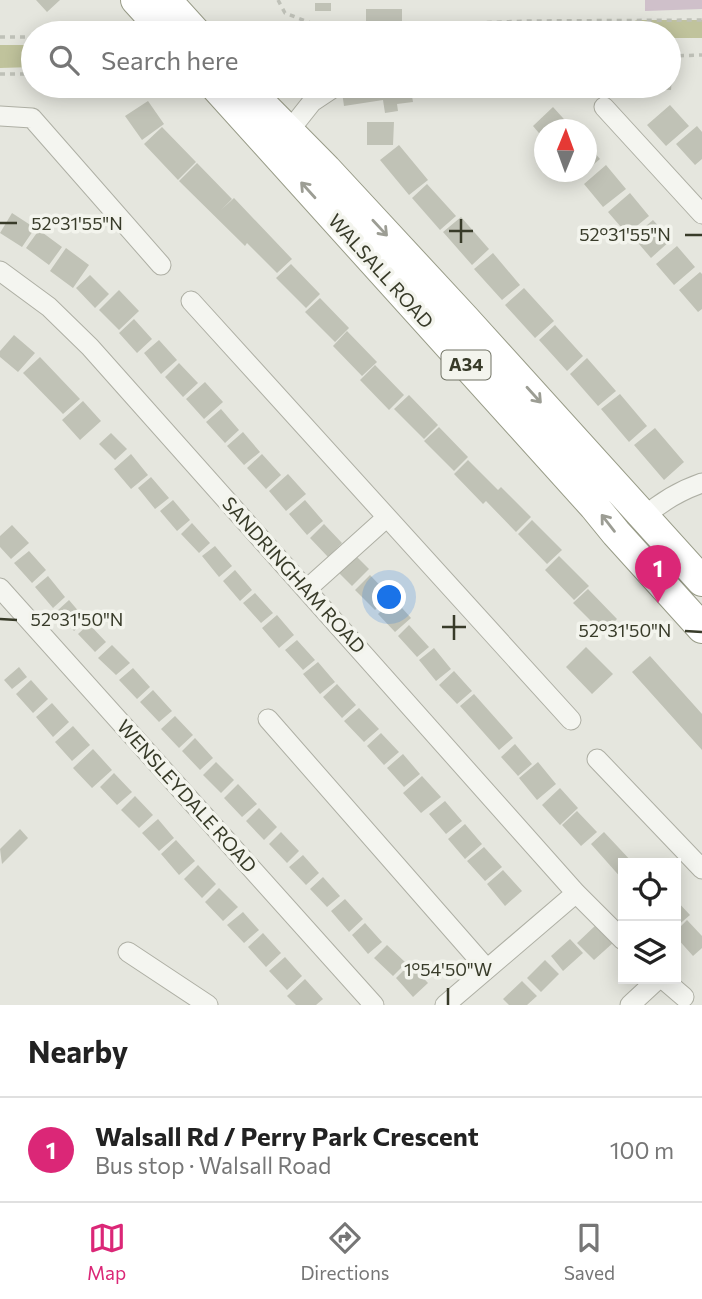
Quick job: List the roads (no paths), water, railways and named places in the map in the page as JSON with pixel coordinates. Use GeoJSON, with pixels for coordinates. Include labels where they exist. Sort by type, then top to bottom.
{"type":"FeatureCollection","features":[{"type":"Feature","properties":{"kind":"highway","name":"WALSALL ROAD"},"geometry":{"type":"LineString","coordinates":[[240,98],[616,533],[702,628]]}},
{"type":"Feature","properties":{"kind":"highway","name":"WALSALL ROAD"},"geometry":{"type":"LineString","coordinates":[[244,98],[289,131],[464,317],[702,581]]}},
{"type":"Feature","properties":{"kind":"street"},"geometry":{"type":"LineString","coordinates":[[289,131],[318,98]]}},
{"type":"Feature","properties":{"kind":"street"},"geometry":{"type":"LineString","coordinates":[[604,107],[702,214]]}},
{"type":"Feature","properties":{"kind":"street"},"geometry":{"type":"LineString","coordinates":[[0,116],[32,118],[161,265]]}},
{"type":"Feature","properties":{"kind":"street","name":"SANDRINGHAM ROAD"},"geometry":{"type":"LineString","coordinates":[[0,271],[49,307],[90,347],[576,893],[618,935]]}},
{"type":"Feature","properties":{"kind":"street"},"geometry":{"type":"LineString","coordinates":[[191,301],[571,720]]}},
{"type":"Feature","properties":{"kind":"street"},"geometry":{"type":"LineString","coordinates":[[644,517],[679,491],[702,483]]}},
{"type":"Feature","properties":{"kind":"street"},"geometry":{"type":"LineString","coordinates":[[307,589],[386,518]]}},
{"type":"Feature","properties":{"kind":"street","name":"WENSLEYDALE ROAD"},"geometry":{"type":"LineString","coordinates":[[0,588],[7,609],[374,1005]]}},
{"type":"Feature","properties":{"kind":"street"},"geometry":{"type":"LineString","coordinates":[[268,719],[487,969]]}},
{"type":"Feature","properties":{"kind":"street"},"geometry":{"type":"LineString","coordinates":[[597,759],[702,869]]}},
{"type":"Feature","properties":{"kind":"street"},"geometry":{"type":"LineString","coordinates":[[445,1005],[576,893]]}},
{"type":"Feature","properties":{"kind":"street"},"geometry":{"type":"LineString","coordinates":[[128,952],[208,1005]]}},
{"type":"Feature","properties":{"kind":"street"},"geometry":{"type":"LineString","coordinates":[[630,1005],[655,984]]}},
{"type":"Feature","properties":{"kind":"street"},"geometry":{"type":"LineString","coordinates":[[667,984],[684,997]]}},
{"type":"Feature","properties":{"kind":"waterway"},"geometry":{"type":"LineString","coordinates":[[681,29],[702,29]]}},
{"type":"Feature","properties":{"kind":"place","name":"Walsall Rd / Perry Park Crescent"},"geometry":{"type":"Point","coordinates":[658,603]}}]}
